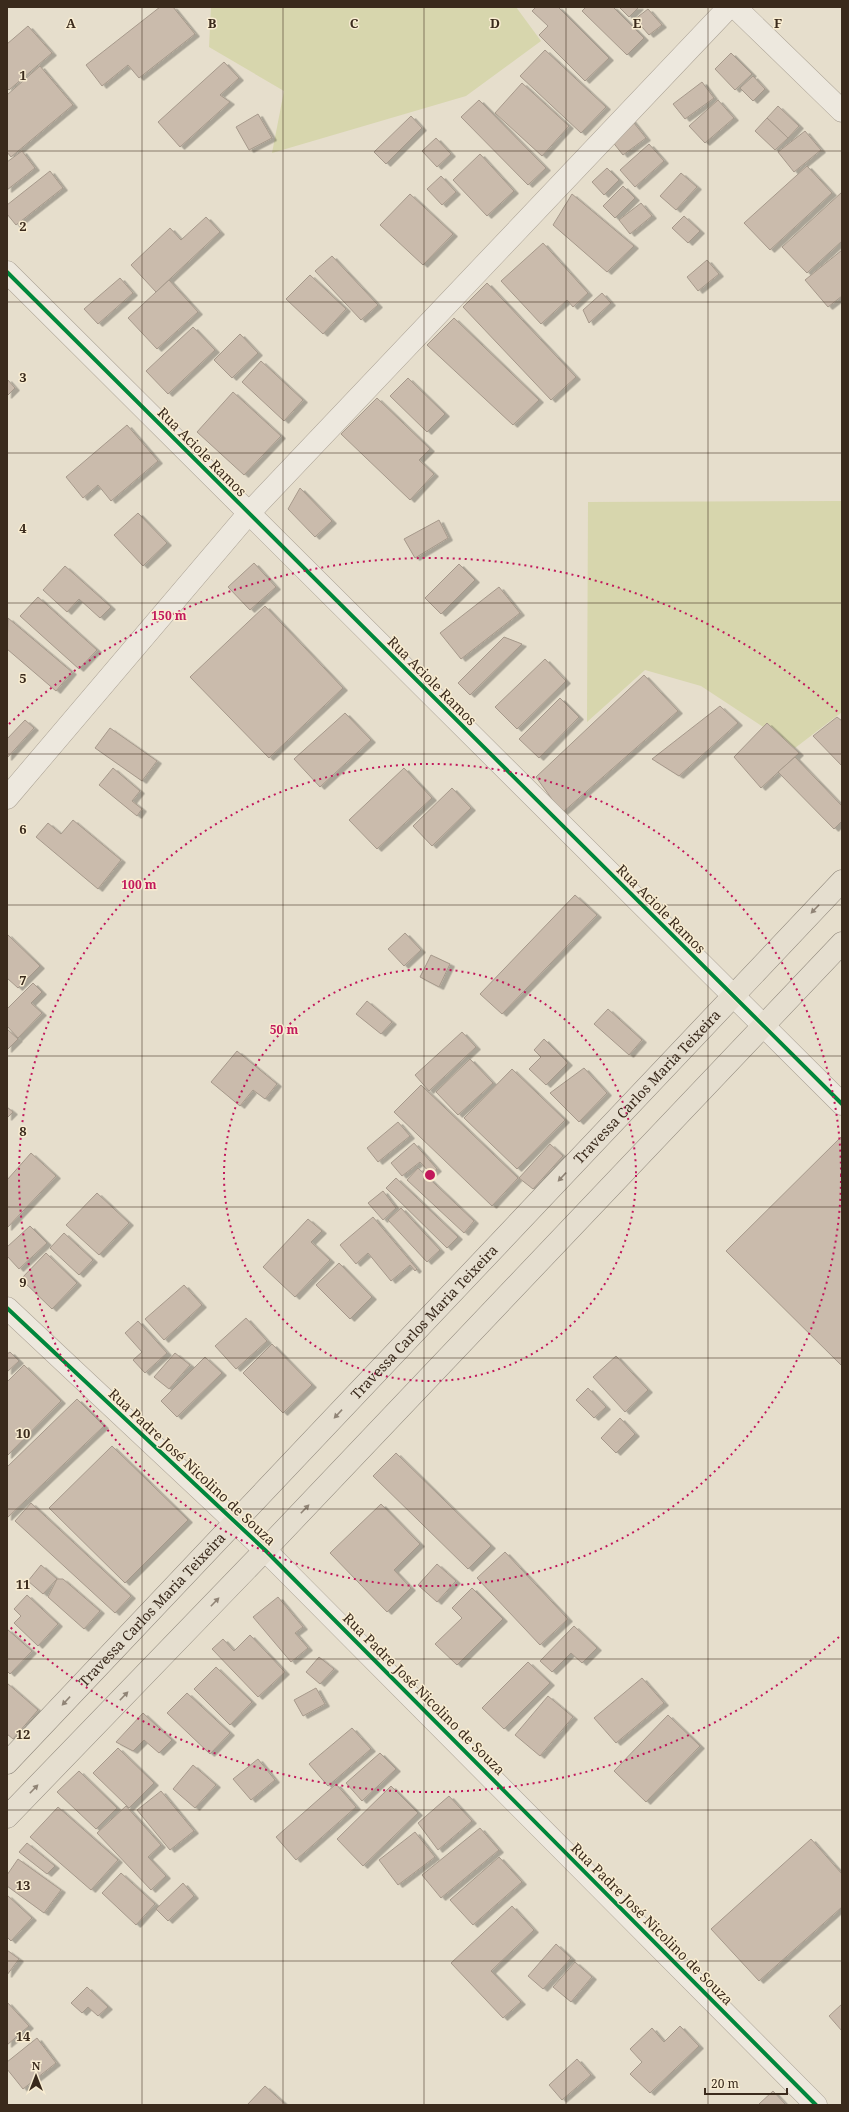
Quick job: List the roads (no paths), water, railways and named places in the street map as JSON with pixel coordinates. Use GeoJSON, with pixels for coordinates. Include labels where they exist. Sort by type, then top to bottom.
{"type":"FeatureCollection","features":[{"type":"Feature","properties":{"kind":"main road","name":"Travessa Carlos Maria Teixeira"},"geometry":{"type":"LineString","coordinates":[[7,1763],[842,881]]}},
{"type":"Feature","properties":{"kind":"main road"},"geometry":{"type":"LineString","coordinates":[[7,1818],[265,1550],[842,943]]}},
{"type":"Feature","properties":{"kind":"street"},"geometry":{"type":"LineString","coordinates":[[7,798],[248,514],[729,7]]}},
{"type":"Feature","properties":{"kind":"street"},"geometry":{"type":"LineString","coordinates":[[735,7],[842,110]]}},
{"type":"Feature","properties":{"kind":"street","name":"Rua Aciole Ramos"},"geometry":{"type":"LineString","coordinates":[[7,272],[248,514],[842,1104]]}},
{"type":"Feature","properties":{"kind":"street","name":"Rua Padre José Nicolino de Souza"},"geometry":{"type":"LineString","coordinates":[[7,1308],[265,1550],[816,2105]]}}]}
